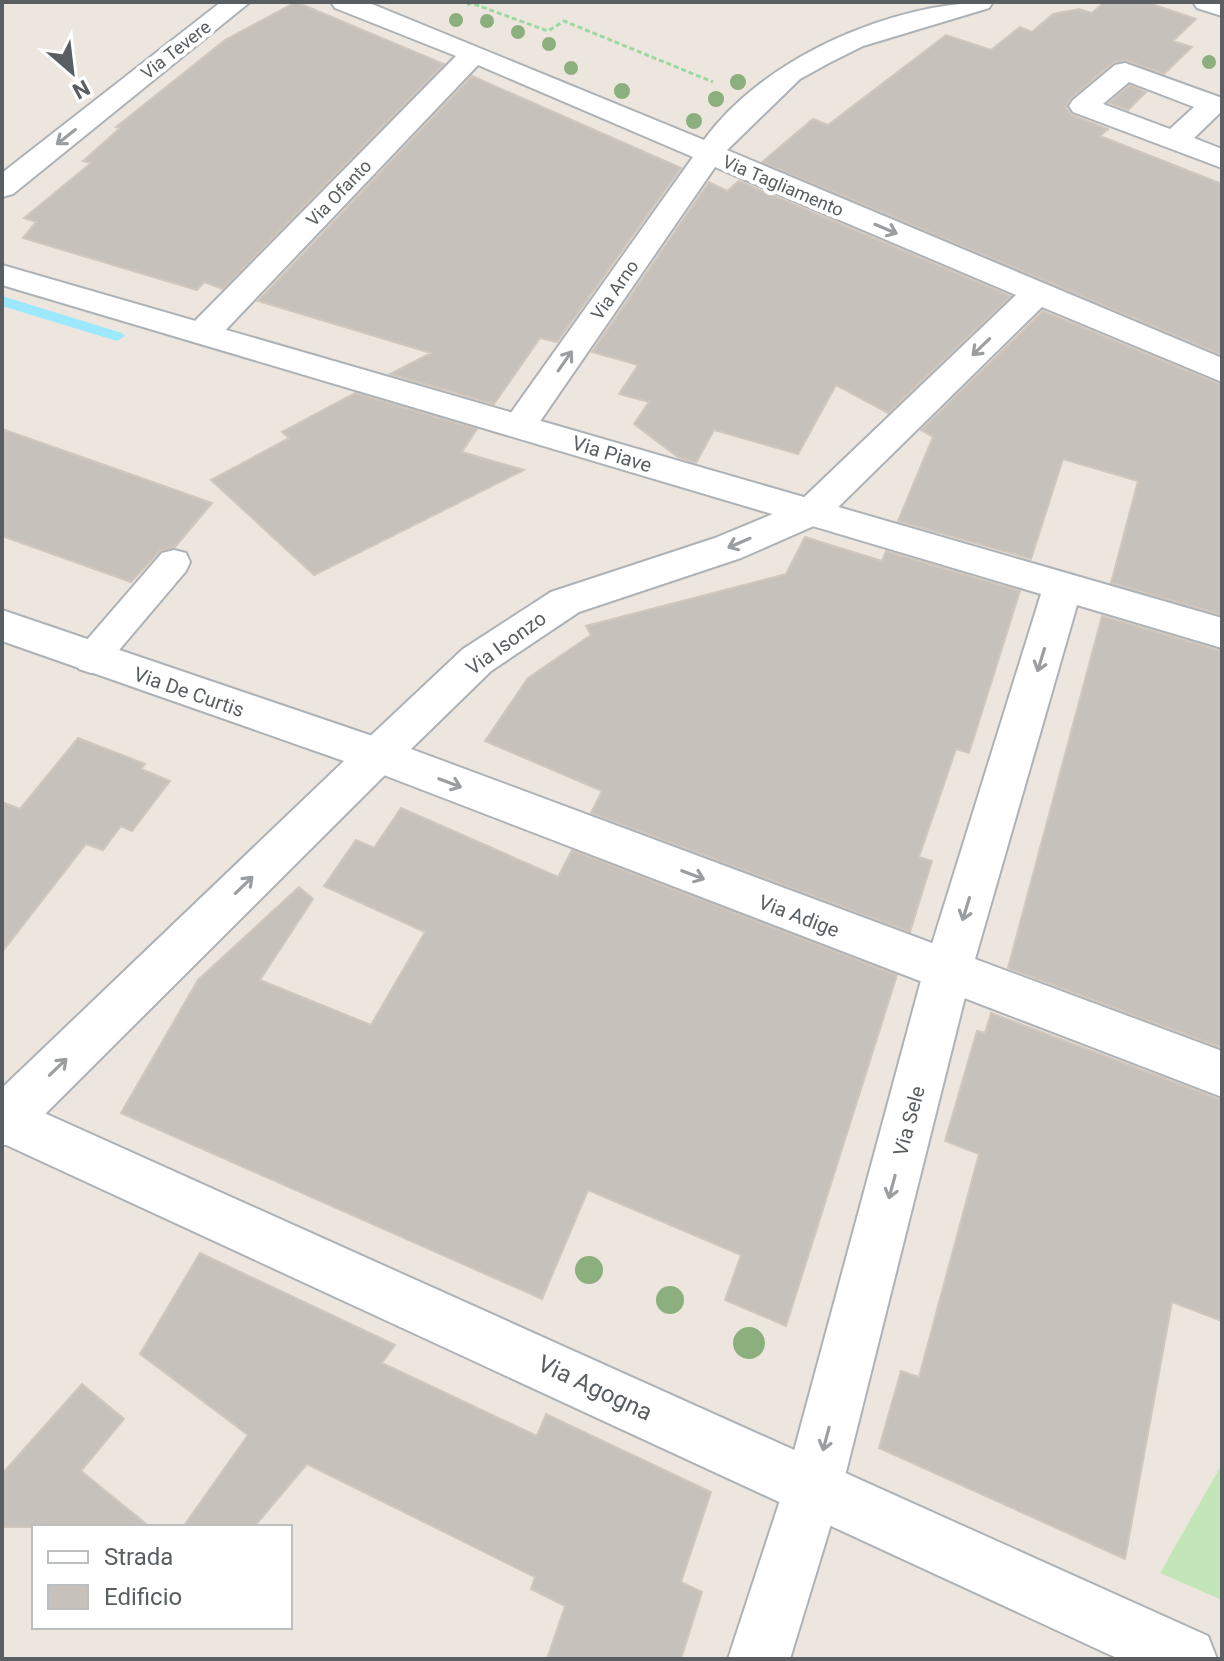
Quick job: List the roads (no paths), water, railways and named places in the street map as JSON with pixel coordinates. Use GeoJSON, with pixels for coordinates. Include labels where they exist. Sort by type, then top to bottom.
{"type":"FeatureCollection","features":[{"type":"Feature","properties":{"kind":"street","name":"Via Tevere"},"geometry":{"type":"LineString","coordinates":[[2,188],[237,2]]}},
{"type":"Feature","properties":{"kind":"street","name":"Via Tagliamento"},"geometry":{"type":"LineString","coordinates":[[344,2],[474,53],[1222,371]]}},
{"type":"Feature","properties":{"kind":"street","name":"Via Arno"},"geometry":{"type":"LineString","coordinates":[[520,425],[722,136],[779,84],[819,57],[854,40],[980,2]]}},
{"type":"Feature","properties":{"kind":"street"},"geometry":{"type":"LineString","coordinates":[[1206,2],[1222,8]]}},
{"type":"Feature","properties":{"kind":"street","name":"Via Ofanto"},"geometry":{"type":"LineString","coordinates":[[204,332],[474,53]]}},
{"type":"Feature","properties":{"kind":"street"},"geometry":{"type":"LineString","coordinates":[[1174,141],[1222,159]]}},
{"type":"Feature","properties":{"kind":"street","name":"Via Piave"},"geometry":{"type":"LineString","coordinates":[[2,275],[1222,633]]}},
{"type":"Feature","properties":{"kind":"street","name":"Via Isonzo"},"geometry":{"type":"LineString","coordinates":[[3,1120],[477,660],[565,602],[728,548],[810,513],[1037,293]]}},
{"type":"Feature","properties":{"kind":"street","name":"Via Sele"},"geometry":{"type":"LineString","coordinates":[[759,1659],[813,1488],[947,973],[1063,585]]}},
{"type":"Feature","properties":{"kind":"street","name":"Via De Curtis"},"geometry":{"type":"LineString","coordinates":[[2,625],[91,659],[378,755]]}},
{"type":"Feature","properties":{"kind":"street","name":"Via Adige"},"geometry":{"type":"LineString","coordinates":[[378,755],[947,973],[1222,1074]]}},
{"type":"Feature","properties":{"kind":"street","name":"Via Agogna"},"geometry":{"type":"LineString","coordinates":[[3,1120],[1186,1658]]}},
{"type":"Feature","properties":{"kind":"lane"},"geometry":{"type":"LineString","coordinates":[[91,659],[174,562]]}},
{"type":"Feature","properties":{"kind":"waterway"},"geometry":{"type":"LineString","coordinates":[[2,301],[117,336]]}}]}
